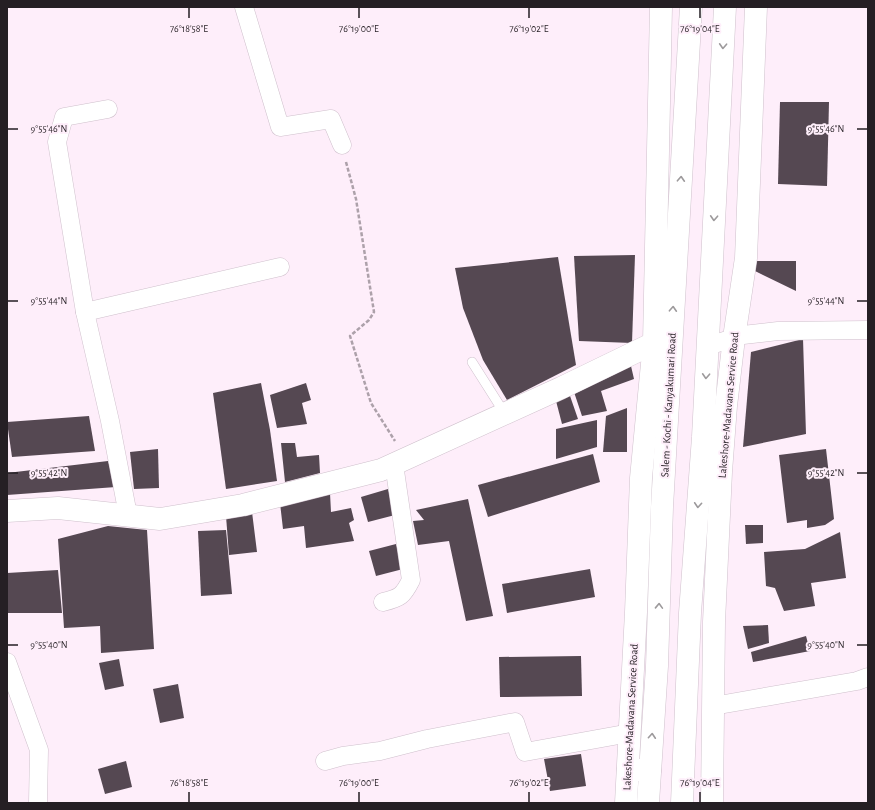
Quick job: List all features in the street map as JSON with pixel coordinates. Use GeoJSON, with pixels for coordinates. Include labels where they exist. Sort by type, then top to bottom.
{"type":"FeatureCollection","features":[{"type":"Feature","properties":{"kind":"main road","name":"Lakeshore-Madavana Service Road"},"geometry":{"type":"LineString","coordinates":[[626,803],[641,478],[654,342],[661,7]]}},
{"type":"Feature","properties":{"kind":"main road","name":"Salem - Kochi - Kanyakumari Road"},"geometry":{"type":"LineString","coordinates":[[648,803],[658,666],[663,499],[691,7]]}},
{"type":"Feature","properties":{"kind":"main road"},"geometry":{"type":"LineString","coordinates":[[682,803],[690,613],[703,437],[725,7]]}},
{"type":"Feature","properties":{"kind":"main road","name":"Lakeshore-Madavana Service Road"},"geometry":{"type":"LineString","coordinates":[[712,803],[714,622],[721,472],[726,406],[746,258],[756,7]]}},
{"type":"Feature","properties":{"kind":"main road"},"geometry":{"type":"LineString","coordinates":[[7,511],[58,508],[160,519],[243,505],[381,470],[561,388],[654,342]]}},
{"type":"Feature","properties":{"kind":"main road"},"geometry":{"type":"LineString","coordinates":[[628,770],[650,770]]}},
{"type":"Feature","properties":{"kind":"street"},"geometry":{"type":"LineString","coordinates":[[244,7],[280,127],[331,118],[342,146]]}},
{"type":"Feature","properties":{"kind":"street"},"geometry":{"type":"LineString","coordinates":[[108,109],[64,117],[57,142],[85,312],[110,421],[128,516]]}},
{"type":"Feature","properties":{"kind":"street"},"geometry":{"type":"LineString","coordinates":[[85,312],[280,267]]}},
{"type":"Feature","properties":{"kind":"street"},"geometry":{"type":"LineString","coordinates":[[708,346],[743,335],[778,331],[868,330]]}},
{"type":"Feature","properties":{"kind":"street"},"geometry":{"type":"LineString","coordinates":[[383,602],[395,599],[405,592],[412,580],[400,461]]}},
{"type":"Feature","properties":{"kind":"street"},"geometry":{"type":"LineString","coordinates":[[7,662],[39,750],[38,803]]}},
{"type":"Feature","properties":{"kind":"street"},"geometry":{"type":"LineString","coordinates":[[713,706],[858,681],[868,677]]}},
{"type":"Feature","properties":{"kind":"street"},"geometry":{"type":"LineString","coordinates":[[325,761],[343,756],[380,751],[427,739],[516,722],[525,752],[630,733]]}},
{"type":"Feature","properties":{"kind":"lane"},"geometry":{"type":"LineString","coordinates":[[472,362],[505,414]]}},
{"type":"Feature","properties":{"kind":"path"},"geometry":{"type":"LineString","coordinates":[[342,146],[356,199],[374,312],[369,320],[350,336],[371,404],[400,461]]}},
{"type":"Feature","properties":{"kind":"building"},"geometry":{"type":"Polygon","coordinates":[[[780,102],[829,102],[827,186],[778,184],[780,102]]]}},
{"type":"Feature","properties":{"kind":"building"},"geometry":{"type":"Polygon","coordinates":[[[635,255],[632,343],[579,341],[574,256],[635,255]]]}},
{"type":"Feature","properties":{"kind":"building"},"geometry":{"type":"Polygon","coordinates":[[[558,257],[576,365],[507,400],[483,360],[463,308],[455,268],[558,257]]]}},
{"type":"Feature","properties":{"kind":"building"},"geometry":{"type":"Polygon","coordinates":[[[756,261],[796,261],[796,291],[755,271],[756,261]]]}},
{"type":"Feature","properties":{"kind":"building"},"geometry":{"type":"Polygon","coordinates":[[[803,339],[806,434],[743,447],[751,352],[803,339]]]}},
{"type":"Feature","properties":{"kind":"building"},"geometry":{"type":"Polygon","coordinates":[[[631,366],[634,379],[601,391],[607,411],[582,416],[573,389],[631,366]]]}},
{"type":"Feature","properties":{"kind":"building"},"geometry":{"type":"Polygon","coordinates":[[[261,383],[270,430],[277,481],[226,489],[213,393],[261,383]]]}},
{"type":"Feature","properties":{"kind":"building"},"geometry":{"type":"Polygon","coordinates":[[[306,383],[311,400],[302,403],[307,424],[277,428],[270,395],[306,383]]]}},
{"type":"Feature","properties":{"kind":"building"},"geometry":{"type":"Polygon","coordinates":[[[569,393],[578,419],[562,424],[555,397],[569,393]]]}},
{"type":"Feature","properties":{"kind":"building"},"geometry":{"type":"Polygon","coordinates":[[[627,408],[627,452],[603,452],[606,416],[627,408]]]}},
{"type":"Feature","properties":{"kind":"building"},"geometry":{"type":"Polygon","coordinates":[[[89,416],[95,451],[12,457],[7,422],[89,416]]]}},
{"type":"Feature","properties":{"kind":"building"},"geometry":{"type":"Polygon","coordinates":[[[597,420],[597,447],[556,459],[556,429],[597,420]]]}},
{"type":"Feature","properties":{"kind":"building"},"geometry":{"type":"Polygon","coordinates":[[[281,443],[295,443],[297,457],[319,455],[320,473],[285,482],[281,443]]]}},
{"type":"Feature","properties":{"kind":"building"},"geometry":{"type":"Polygon","coordinates":[[[158,449],[159,488],[134,489],[130,452],[158,449]]]}},
{"type":"Feature","properties":{"kind":"building"},"geometry":{"type":"Polygon","coordinates":[[[826,449],[834,519],[825,525],[807,528],[807,520],[787,523],[779,455],[826,449]]]}},
{"type":"Feature","properties":{"kind":"building"},"geometry":{"type":"Polygon","coordinates":[[[593,454],[600,482],[488,517],[478,485],[593,454]]]}},
{"type":"Feature","properties":{"kind":"building"},"geometry":{"type":"Polygon","coordinates":[[[108,461],[116,487],[7,495],[7,473],[108,461]]]}},
{"type":"Feature","properties":{"kind":"building"},"geometry":{"type":"Polygon","coordinates":[[[388,489],[395,515],[368,522],[361,497],[388,489]]]}},
{"type":"Feature","properties":{"kind":"building"},"geometry":{"type":"Polygon","coordinates":[[[330,493],[331,512],[351,508],[354,520],[349,523],[354,541],[306,548],[304,526],[283,529],[280,503],[330,493]]]}},
{"type":"Feature","properties":{"kind":"building"},"geometry":{"type":"Polygon","coordinates":[[[468,499],[493,616],[466,621],[449,541],[418,545],[413,521],[424,520],[416,510],[468,499]]]}},
{"type":"Feature","properties":{"kind":"building"},"geometry":{"type":"Polygon","coordinates":[[[252,512],[257,552],[229,555],[226,516],[252,512]]]}},
{"type":"Feature","properties":{"kind":"building"},"geometry":{"type":"Polygon","coordinates":[[[745,525],[763,525],[763,543],[746,544],[745,525]]]}},
{"type":"Feature","properties":{"kind":"building"},"geometry":{"type":"Polygon","coordinates":[[[108,526],[147,530],[154,649],[101,653],[100,626],[64,628],[58,539],[108,526]]]}},
{"type":"Feature","properties":{"kind":"building"},"geometry":{"type":"Polygon","coordinates":[[[226,530],[232,594],[201,596],[198,531],[226,530]]]}},
{"type":"Feature","properties":{"kind":"building"},"geometry":{"type":"Polygon","coordinates":[[[840,532],[846,578],[811,583],[815,606],[784,611],[775,588],[766,586],[764,552],[805,549],[840,532]]]}},
{"type":"Feature","properties":{"kind":"building"},"geometry":{"type":"Polygon","coordinates":[[[396,544],[403,569],[376,576],[369,551],[396,544]]]}},
{"type":"Feature","properties":{"kind":"building"},"geometry":{"type":"Polygon","coordinates":[[[590,569],[595,597],[507,613],[502,584],[590,569]]]}},
{"type":"Feature","properties":{"kind":"building"},"geometry":{"type":"Polygon","coordinates":[[[58,570],[62,613],[7,613],[7,573],[58,570]]]}},
{"type":"Feature","properties":{"kind":"building"},"geometry":{"type":"Polygon","coordinates":[[[768,625],[769,643],[748,649],[743,626],[768,625]]]}},
{"type":"Feature","properties":{"kind":"building"},"geometry":{"type":"Polygon","coordinates":[[[806,636],[810,651],[753,662],[751,652],[806,636]]]}},
{"type":"Feature","properties":{"kind":"building"},"geometry":{"type":"Polygon","coordinates":[[[581,656],[582,696],[500,697],[499,657],[581,656]]]}},
{"type":"Feature","properties":{"kind":"building"},"geometry":{"type":"Polygon","coordinates":[[[119,659],[124,686],[105,690],[99,663],[119,659]]]}},
{"type":"Feature","properties":{"kind":"building"},"geometry":{"type":"Polygon","coordinates":[[[178,684],[184,718],[160,723],[153,689],[178,684]]]}},
{"type":"Feature","properties":{"kind":"building"},"geometry":{"type":"Polygon","coordinates":[[[581,754],[586,786],[550,791],[544,759],[581,754]]]}},
{"type":"Feature","properties":{"kind":"building"},"geometry":{"type":"Polygon","coordinates":[[[126,761],[132,787],[105,794],[98,769],[126,761]]]}}]}
